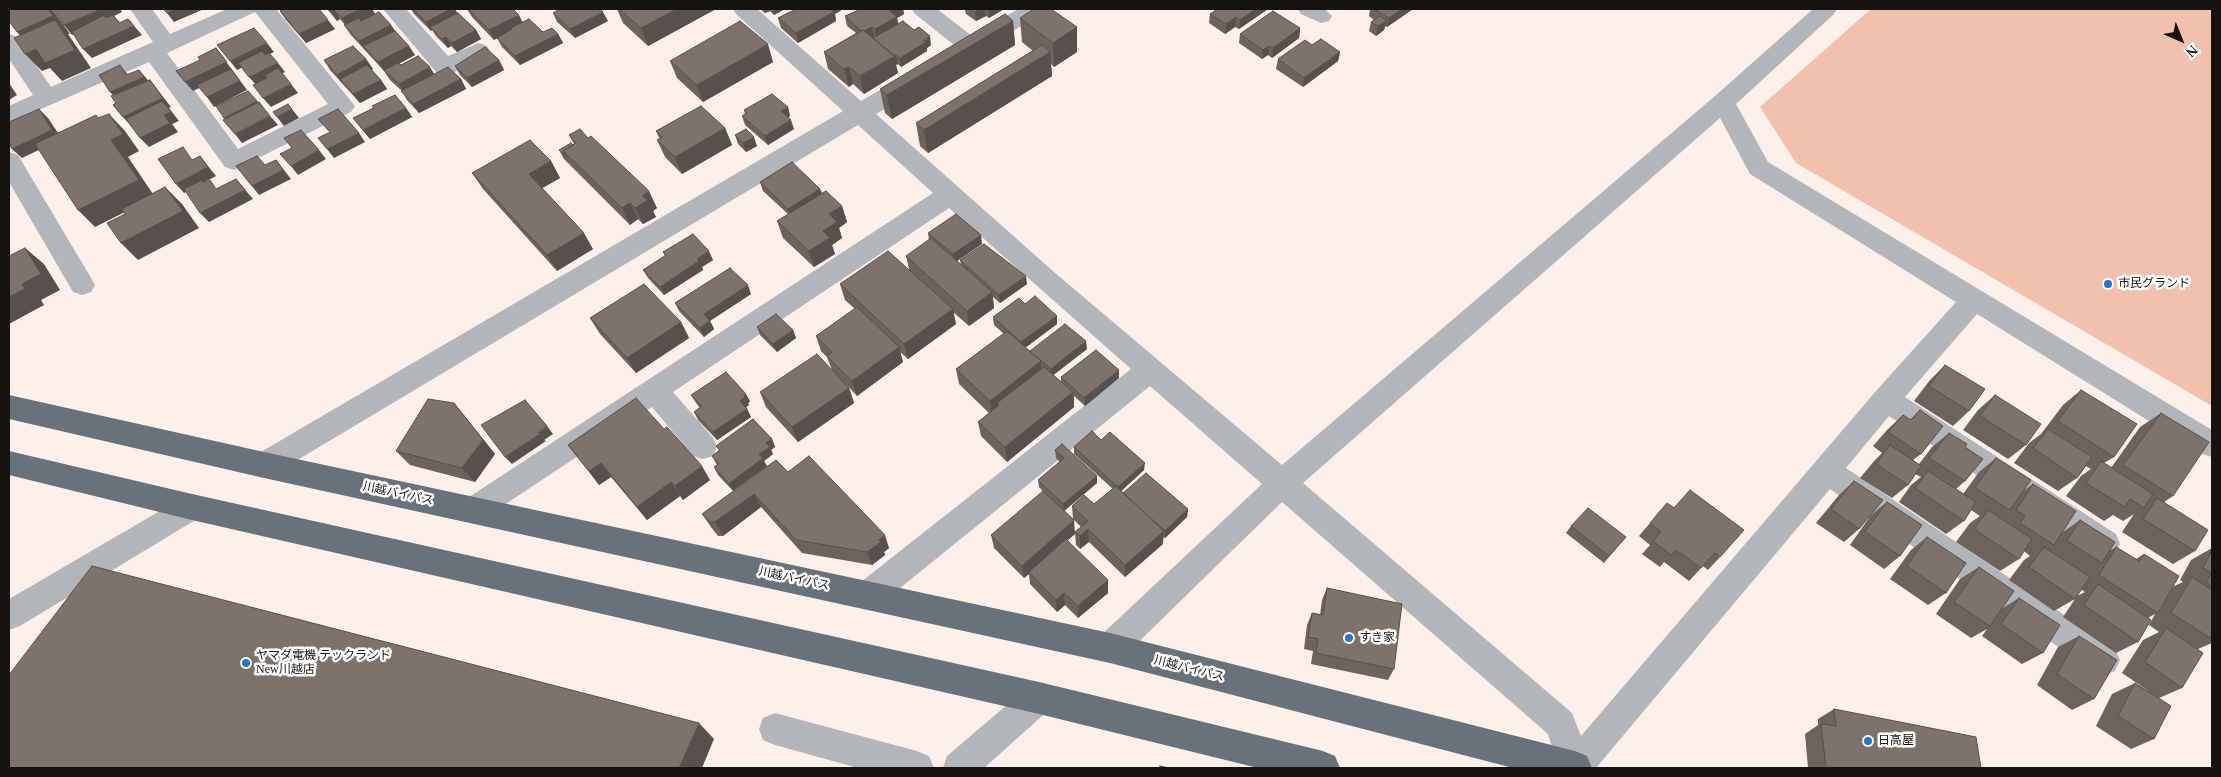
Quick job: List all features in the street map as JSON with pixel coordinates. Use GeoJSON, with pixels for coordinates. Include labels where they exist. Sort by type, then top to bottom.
{"type":"FeatureCollection","features":[{"type":"Feature","properties":{"kind":"highway","name":"川越バイパス"},"geometry":{"type":"LineString","coordinates":[[9,407],[264,465],[1110,648],[1575,768]]}},
{"type":"Feature","properties":{"kind":"highway"},"geometry":{"type":"LineString","coordinates":[[9,463],[192,507],[1039,698],[1323,768]]}},
{"type":"Feature","properties":{"kind":"street"},"geometry":{"type":"LineString","coordinates":[[141,9],[159,48],[234,161],[343,106],[264,9]]}},
{"type":"Feature","properties":{"kind":"street"},"geometry":{"type":"LineString","coordinates":[[9,115],[246,9]]}},
{"type":"Feature","properties":{"kind":"street"},"geometry":{"type":"LineString","coordinates":[[394,9],[445,67],[479,51]]}},
{"type":"Feature","properties":{"kind":"street"},"geometry":{"type":"LineString","coordinates":[[744,9],[1045,279],[1561,724],[1575,768]]}},
{"type":"Feature","properties":{"kind":"street"},"geometry":{"type":"LineString","coordinates":[[923,9],[971,46]]}},
{"type":"Feature","properties":{"kind":"street"},"geometry":{"type":"LineString","coordinates":[[264,465],[1034,9]]}},
{"type":"Feature","properties":{"kind":"street"},"geometry":{"type":"LineString","coordinates":[[1110,648],[1282,483],[1723,102],[1826,9]]}},
{"type":"Feature","properties":{"kind":"street"},"geometry":{"type":"LineString","coordinates":[[9,42],[47,98]]}},
{"type":"Feature","properties":{"kind":"street"},"geometry":{"type":"LineString","coordinates":[[1723,102],[1759,168],[2212,445]]}},
{"type":"Feature","properties":{"kind":"street"},"geometry":{"type":"LineString","coordinates":[[9,161],[82,286]]}},
{"type":"Feature","properties":{"kind":"street"},"geometry":{"type":"LineString","coordinates":[[473,510],[951,194]]}},
{"type":"Feature","properties":{"kind":"street"},"geometry":{"type":"LineString","coordinates":[[1575,768],[1886,399],[1974,300]]}},
{"type":"Feature","properties":{"kind":"street"},"geometry":{"type":"LineString","coordinates":[[868,595],[1150,370]]}},
{"type":"Feature","properties":{"kind":"street"},"geometry":{"type":"LineString","coordinates":[[655,391],[704,447]]}},
{"type":"Feature","properties":{"kind":"street"},"geometry":{"type":"LineString","coordinates":[[1886,399],[2127,559]]}},
{"type":"Feature","properties":{"kind":"street"},"geometry":{"type":"LineString","coordinates":[[1827,471],[2104,660]]}},
{"type":"Feature","properties":{"kind":"street"},"geometry":{"type":"LineString","coordinates":[[9,616],[192,507]]}},
{"type":"Feature","properties":{"kind":"street"},"geometry":{"type":"LineString","coordinates":[[959,768],[1039,698]]}},
{"type":"Feature","properties":{"kind":"street"},"geometry":{"type":"LineString","coordinates":[[775,730],[916,768]]}},
{"type":"Feature","properties":{"kind":"shaded area","name":"市民グランド"},"geometry":{"type":"Polygon","coordinates":[[[1871,9],[2212,9],[2212,406],[1796,163],[1760,107],[1871,9]]]}},
{"type":"Feature","properties":{"kind":"building"},"geometry":{"type":"Polygon","coordinates":[[[9,9],[48,9],[53,16],[17,32],[9,21],[9,9]]]}},
{"type":"Feature","properties":{"kind":"building"},"geometry":{"type":"Polygon","coordinates":[[[53,9],[101,9],[64,25],[53,9]]]}},
{"type":"Feature","properties":{"kind":"building"},"geometry":{"type":"Polygon","coordinates":[[[163,9],[176,9],[167,13],[163,9]]]}},
{"type":"Feature","properties":{"kind":"building"},"geometry":{"type":"Polygon","coordinates":[[[284,9],[319,9],[328,20],[299,34],[280,11],[284,9]]]}},
{"type":"Feature","properties":{"kind":"building"},"geometry":{"type":"Polygon","coordinates":[[[329,9],[361,9],[342,18],[334,10],[331,11],[329,9]]]}},
{"type":"Feature","properties":{"kind":"building"},"geometry":{"type":"Polygon","coordinates":[[[413,9],[451,9],[426,22],[413,9]]]}},
{"type":"Feature","properties":{"kind":"building"},"geometry":{"type":"Polygon","coordinates":[[[468,9],[513,9],[519,15],[489,30],[468,9]]]}},
{"type":"Feature","properties":{"kind":"building"},"geometry":{"type":"Polygon","coordinates":[[[560,9],[600,9],[603,12],[570,29],[553,13],[560,9]]]}},
{"type":"Feature","properties":{"kind":"building"},"geometry":{"type":"Polygon","coordinates":[[[619,9],[677,9],[641,28],[619,9]]]}},
{"type":"Feature","properties":{"kind":"building"},"geometry":{"type":"Polygon","coordinates":[[[796,9],[830,9],[834,12],[796,33],[778,18],[796,9]]]}},
{"type":"Feature","properties":{"kind":"building"},"geometry":{"type":"Polygon","coordinates":[[[861,9],[895,9],[890,11],[897,17],[875,29],[872,27],[861,31],[845,16],[861,9]]]}},
{"type":"Feature","properties":{"kind":"building"},"geometry":{"type":"Polygon","coordinates":[[[1034,9],[1051,9],[1077,27],[1053,43],[1020,18],[1034,9]]]}},
{"type":"Feature","properties":{"kind":"building"},"geometry":{"type":"Polygon","coordinates":[[[1218,9],[1256,9],[1240,20],[1236,17],[1226,24],[1210,14],[1218,9]]]}},
{"type":"Feature","properties":{"kind":"building"},"geometry":{"type":"Polygon","coordinates":[[[1374,9],[1402,9],[1389,18],[1374,9]]]}},
{"type":"Feature","properties":{"kind":"building"},"geometry":{"type":"Polygon","coordinates":[[[1273,11],[1300,28],[1273,48],[1269,46],[1263,50],[1240,34],[1273,11]]]}},
{"type":"Feature","properties":{"kind":"building"},"geometry":{"type":"Polygon","coordinates":[[[379,12],[391,25],[359,41],[344,25],[359,18],[361,21],[379,12]]]}},
{"type":"Feature","properties":{"kind":"building"},"geometry":{"type":"Polygon","coordinates":[[[458,13],[476,30],[452,43],[446,37],[442,39],[430,27],[458,13]]]}},
{"type":"Feature","properties":{"kind":"building"},"geometry":{"type":"Polygon","coordinates":[[[1005,14],[1013,21],[887,95],[880,89],[1005,14]]]}},
{"type":"Feature","properties":{"kind":"building"},"geometry":{"type":"Polygon","coordinates":[[[104,15],[106,18],[113,15],[119,23],[128,19],[134,26],[83,49],[72,32],[104,15]]]}},
{"type":"Feature","properties":{"kind":"building"},"geometry":{"type":"Polygon","coordinates":[[[1380,16],[1387,21],[1378,26],[1371,22],[1380,16]]]}},
{"type":"Feature","properties":{"kind":"building"},"geometry":{"type":"Polygon","coordinates":[[[529,19],[543,32],[552,28],[558,34],[515,56],[497,38],[529,19]]]}},
{"type":"Feature","properties":{"kind":"building"},"geometry":{"type":"Polygon","coordinates":[[[55,20],[75,50],[45,63],[36,49],[25,54],[14,38],[55,20]]]}},
{"type":"Feature","properties":{"kind":"building"},"geometry":{"type":"Polygon","coordinates":[[[740,21],[768,44],[697,85],[670,61],[740,21]]]}},
{"type":"Feature","properties":{"kind":"building"},"geometry":{"type":"Polygon","coordinates":[[[903,21],[914,30],[919,27],[930,36],[923,40],[926,42],[900,58],[896,55],[894,56],[873,38],[903,21]]]}},
{"type":"Feature","properties":{"kind":"building"},"geometry":{"type":"Polygon","coordinates":[[[254,28],[267,43],[230,61],[217,45],[254,28]]]}},
{"type":"Feature","properties":{"kind":"building"},"geometry":{"type":"Polygon","coordinates":[[[863,30],[895,56],[860,76],[849,67],[844,69],[824,52],[863,30]]]}},
{"type":"Feature","properties":{"kind":"building"},"geometry":{"type":"Polygon","coordinates":[[[395,31],[409,46],[378,62],[363,46],[395,31]]]}},
{"type":"Feature","properties":{"kind":"building"},"geometry":{"type":"Polygon","coordinates":[[[1321,39],[1340,52],[1304,78],[1278,59],[1305,40],[1312,45],[1321,39]]]}},
{"type":"Feature","properties":{"kind":"building"},"geometry":{"type":"Polygon","coordinates":[[[1042,45],[1050,52],[924,130],[916,123],[1042,45]]]}},
{"type":"Feature","properties":{"kind":"building"},"geometry":{"type":"Polygon","coordinates":[[[353,46],[366,59],[337,75],[324,60],[353,46]]]}},
{"type":"Feature","properties":{"kind":"building"},"geometry":{"type":"Polygon","coordinates":[[[485,47],[499,60],[467,78],[455,66],[485,47]]]}},
{"type":"Feature","properties":{"kind":"building"},"geometry":{"type":"Polygon","coordinates":[[[216,48],[227,62],[185,82],[176,71],[200,60],[198,57],[216,48]]]}},
{"type":"Feature","properties":{"kind":"building"},"geometry":{"type":"Polygon","coordinates":[[[262,51],[265,55],[269,53],[278,63],[249,77],[238,63],[262,51]]]}},
{"type":"Feature","properties":{"kind":"building"},"geometry":{"type":"Polygon","coordinates":[[[418,56],[430,67],[399,84],[384,70],[398,63],[401,65],[418,56]]]}},
{"type":"Feature","properties":{"kind":"building"},"geometry":{"type":"Polygon","coordinates":[[[120,65],[126,75],[139,70],[144,77],[110,92],[99,75],[120,65]]]}},
{"type":"Feature","properties":{"kind":"building"},"geometry":{"type":"Polygon","coordinates":[[[367,65],[381,80],[353,94],[340,79],[367,65]]]}},
{"type":"Feature","properties":{"kind":"building"},"geometry":{"type":"Polygon","coordinates":[[[448,67],[461,79],[413,104],[401,91],[448,67]]]}},
{"type":"Feature","properties":{"kind":"building"},"geometry":{"type":"Polygon","coordinates":[[[278,68],[291,84],[263,98],[253,85],[267,78],[265,75],[278,68]]]}},
{"type":"Feature","properties":{"kind":"building"},"geometry":{"type":"Polygon","coordinates":[[[231,69],[240,81],[207,97],[197,85],[231,69]]]}},
{"type":"Feature","properties":{"kind":"building"},"geometry":{"type":"Polygon","coordinates":[[[150,80],[163,98],[123,117],[113,105],[116,103],[111,96],[150,80]]]}},
{"type":"Feature","properties":{"kind":"building"},"geometry":{"type":"Polygon","coordinates":[[[248,91],[257,101],[224,118],[216,106],[248,91]]]}},
{"type":"Feature","properties":{"kind":"building"},"geometry":{"type":"Polygon","coordinates":[[[772,94],[788,107],[781,111],[791,120],[765,136],[742,116],[747,113],[744,110],[772,94]]]}},
{"type":"Feature","properties":{"kind":"building"},"geometry":{"type":"Polygon","coordinates":[[[395,95],[406,108],[363,130],[353,118],[374,108],[372,106],[395,95]]]}},
{"type":"Feature","properties":{"kind":"building"},"geometry":{"type":"Polygon","coordinates":[[[162,101],[171,112],[164,115],[170,123],[140,138],[126,119],[162,101]]]}},
{"type":"Feature","properties":{"kind":"building"},"geometry":{"type":"Polygon","coordinates":[[[259,102],[270,116],[235,134],[223,120],[259,102]]]}},
{"type":"Feature","properties":{"kind":"building"},"geometry":{"type":"Polygon","coordinates":[[[288,104],[292,109],[277,117],[273,112],[288,104]]]}},
{"type":"Feature","properties":{"kind":"building"},"geometry":{"type":"Polygon","coordinates":[[[701,106],[725,128],[675,157],[657,140],[662,137],[656,131],[701,106]]]}},
{"type":"Feature","properties":{"kind":"building"},"geometry":{"type":"Polygon","coordinates":[[[39,109],[52,130],[12,149],[9,143],[9,122],[39,109]]]}},
{"type":"Feature","properties":{"kind":"building"},"geometry":{"type":"Polygon","coordinates":[[[338,109],[359,133],[327,149],[318,138],[330,132],[318,119],[338,109]]]}},
{"type":"Feature","properties":{"kind":"building"},"geometry":{"type":"Polygon","coordinates":[[[109,114],[123,134],[111,140],[139,180],[78,210],[35,144],[96,115],[98,118],[109,114]]]}},
{"type":"Feature","properties":{"kind":"building"},"geometry":{"type":"Polygon","coordinates":[[[580,129],[588,138],[591,136],[649,191],[642,196],[648,200],[635,208],[630,203],[622,208],[563,151],[576,143],[569,135],[580,129]]]}},
{"type":"Feature","properties":{"kind":"building"},"geometry":{"type":"Polygon","coordinates":[[[746,129],[754,137],[743,143],[735,135],[746,129]]]}},
{"type":"Feature","properties":{"kind":"building"},"geometry":{"type":"Polygon","coordinates":[[[301,130],[319,150],[291,166],[280,154],[292,148],[284,138],[301,130]]]}},
{"type":"Feature","properties":{"kind":"building"},"geometry":{"type":"Polygon","coordinates":[[[530,140],[551,161],[529,174],[584,233],[547,255],[472,173],[530,140]]]}},
{"type":"Feature","properties":{"kind":"building"},"geometry":{"type":"Polygon","coordinates":[[[571,143],[573,145],[563,151],[566,157],[559,150],[571,143]]]}},
{"type":"Feature","properties":{"kind":"building"},"geometry":{"type":"Polygon","coordinates":[[[183,147],[192,160],[200,156],[208,167],[176,184],[158,159],[183,147]]]}},
{"type":"Feature","properties":{"kind":"building"},"geometry":{"type":"Polygon","coordinates":[[[257,156],[265,165],[276,160],[283,170],[252,186],[236,166],[257,156]]]}},
{"type":"Feature","properties":{"kind":"building"},"geometry":{"type":"Polygon","coordinates":[[[792,162],[820,189],[788,209],[760,182],[792,162]]]}},
{"type":"Feature","properties":{"kind":"building"},"geometry":{"type":"Polygon","coordinates":[[[236,179],[245,190],[200,213],[184,189],[202,180],[204,183],[210,180],[216,189],[236,179]]]}},
{"type":"Feature","properties":{"kind":"building"},"geometry":{"type":"Polygon","coordinates":[[[165,187],[183,211],[121,243],[107,223],[125,214],[122,209],[165,187]]]}},
{"type":"Feature","properties":{"kind":"building"},"geometry":{"type":"Polygon","coordinates":[[[826,191],[842,206],[829,214],[837,222],[823,231],[830,238],[809,251],[777,221],[826,191]]]}},
{"type":"Feature","properties":{"kind":"building"},"geometry":{"type":"Polygon","coordinates":[[[956,214],[981,235],[953,254],[928,233],[956,214]]]}},
{"type":"Feature","properties":{"kind":"building"},"geometry":{"type":"Polygon","coordinates":[[[693,234],[709,251],[697,259],[699,261],[660,287],[643,270],[666,255],[663,252],[693,234]]]}},
{"type":"Feature","properties":{"kind":"building"},"geometry":{"type":"Polygon","coordinates":[[[931,238],[992,292],[967,311],[906,256],[931,238]]]}},
{"type":"Feature","properties":{"kind":"building"},"geometry":{"type":"Polygon","coordinates":[[[984,244],[1026,276],[999,295],[960,260],[984,244]]]}},
{"type":"Feature","properties":{"kind":"building"},"geometry":{"type":"Polygon","coordinates":[[[25,248],[41,274],[22,284],[25,289],[9,297],[9,256],[25,248]]]}},
{"type":"Feature","properties":{"kind":"building"},"geometry":{"type":"Polygon","coordinates":[[[888,251],[953,309],[904,344],[840,284],[888,251]]]}},
{"type":"Feature","properties":{"kind":"building"},"geometry":{"type":"Polygon","coordinates":[[[730,268],[748,285],[704,314],[710,321],[700,328],[675,303],[730,268]]]}},
{"type":"Feature","properties":{"kind":"building"},"geometry":{"type":"Polygon","coordinates":[[[644,284],[681,322],[627,358],[590,318],[644,284]]]}},
{"type":"Feature","properties":{"kind":"building"},"geometry":{"type":"Polygon","coordinates":[[[1035,296],[1057,316],[1021,342],[993,317],[1019,298],[1025,304],[1035,296]]]}},
{"type":"Feature","properties":{"kind":"building"},"geometry":{"type":"Polygon","coordinates":[[[857,307],[899,347],[852,381],[827,356],[832,352],[816,336],[857,307]]]}},
{"type":"Feature","properties":{"kind":"building"},"geometry":{"type":"Polygon","coordinates":[[[776,314],[793,330],[773,344],[757,327],[776,314]]]}},
{"type":"Feature","properties":{"kind":"building"},"geometry":{"type":"Polygon","coordinates":[[[1065,324],[1086,341],[1051,369],[1030,351],[1065,324]]]}},
{"type":"Feature","properties":{"kind":"building"},"geometry":{"type":"Polygon","coordinates":[[[1007,331],[1041,361],[990,401],[956,369],[1007,331]]]}},
{"type":"Feature","properties":{"kind":"building"},"geometry":{"type":"Polygon","coordinates":[[[1096,350],[1119,370],[1084,398],[1061,377],[1096,350]]]}},
{"type":"Feature","properties":{"kind":"building"},"geometry":{"type":"Polygon","coordinates":[[[817,354],[849,388],[792,427],[760,392],[817,354]]]}},
{"type":"Feature","properties":{"kind":"building"},"geometry":{"type":"Polygon","coordinates":[[[1945,365],[1985,389],[1969,411],[1929,386],[1945,365]]]}},
{"type":"Feature","properties":{"kind":"building"},"geometry":{"type":"Polygon","coordinates":[[[1044,367],[1073,392],[1005,447],[978,422],[999,405],[997,403],[1044,367]]]}},
{"type":"Feature","properties":{"kind":"building"},"geometry":{"type":"Polygon","coordinates":[[[726,372],[746,394],[740,401],[747,409],[713,432],[694,412],[702,406],[691,395],[726,372]]]}},
{"type":"Feature","properties":{"kind":"building"},"geometry":{"type":"Polygon","coordinates":[[[2081,390],[2137,424],[2114,457],[2058,421],[2081,390]]]}},
{"type":"Feature","properties":{"kind":"building"},"geometry":{"type":"Polygon","coordinates":[[[1995,395],[2041,424],[2026,445],[1980,416],[1995,395]]]}},
{"type":"Feature","properties":{"kind":"building"},"geometry":{"type":"Polygon","coordinates":[[[636,398],[664,429],[667,427],[702,466],[675,486],[671,482],[637,507],[601,463],[589,471],[568,445],[636,398]]]}},
{"type":"Feature","properties":{"kind":"building"},"geometry":{"type":"Polygon","coordinates":[[[428,399],[454,403],[483,440],[462,468],[396,451],[428,399]]]}},
{"type":"Feature","properties":{"kind":"building"},"geometry":{"type":"Polygon","coordinates":[[[525,400],[547,426],[538,432],[540,434],[505,457],[481,425],[525,400]]]}},
{"type":"Feature","properties":{"kind":"building"},"geometry":{"type":"Polygon","coordinates":[[[1920,410],[1943,426],[1921,454],[1888,432],[1903,415],[1911,420],[1920,410]]]}},
{"type":"Feature","properties":{"kind":"building"},"geometry":{"type":"Polygon","coordinates":[[[2161,413],[2209,442],[2173,496],[2123,465],[2161,413]]]}},
{"type":"Feature","properties":{"kind":"building"},"geometry":{"type":"Polygon","coordinates":[[[753,419],[772,439],[766,443],[770,447],[759,454],[763,458],[729,484],[714,467],[719,464],[712,456],[720,450],[716,446],[753,419]]]}},
{"type":"Feature","properties":{"kind":"building"},"geometry":{"type":"Polygon","coordinates":[[[2048,429],[2092,457],[2077,478],[2033,448],[2048,429]]]}},
{"type":"Feature","properties":{"kind":"building"},"geometry":{"type":"Polygon","coordinates":[[[1092,431],[1101,440],[1110,432],[1145,463],[1118,487],[1074,447],[1092,431]]]}},
{"type":"Feature","properties":{"kind":"building"},"geometry":{"type":"Polygon","coordinates":[[[1949,433],[1967,444],[1965,447],[1983,459],[1965,481],[1929,458],[1949,433]]]}},
{"type":"Feature","properties":{"kind":"building"},"geometry":{"type":"Polygon","coordinates":[[[1062,444],[1097,476],[1063,504],[1038,480],[1064,458],[1055,450],[1062,444]]]}},
{"type":"Feature","properties":{"kind":"building"},"geometry":{"type":"Polygon","coordinates":[[[1890,445],[1921,466],[1908,485],[1876,464],[1890,445]]]}},
{"type":"Feature","properties":{"kind":"building"},"geometry":{"type":"Polygon","coordinates":[[[809,456],[885,535],[879,540],[881,542],[867,552],[796,540],[754,494],[715,522],[710,522],[702,514],[776,460],[788,472],[809,456]]]}},
{"type":"Feature","properties":{"kind":"building"},"geometry":{"type":"Polygon","coordinates":[[[1996,458],[2031,480],[2010,510],[1975,488],[1996,458]]]}},
{"type":"Feature","properties":{"kind":"building"},"geometry":{"type":"Polygon","coordinates":[[[2101,461],[2153,494],[2144,508],[2130,499],[2125,507],[2086,483],[2101,461]]]}},
{"type":"Feature","properties":{"kind":"building"},"geometry":{"type":"Polygon","coordinates":[[[1928,471],[1976,502],[1964,521],[1915,488],[1928,471]]]}},
{"type":"Feature","properties":{"kind":"building"},"geometry":{"type":"Polygon","coordinates":[[[1146,473],[1188,509],[1165,531],[1123,493],[1146,473]]]}},
{"type":"Feature","properties":{"kind":"building"},"geometry":{"type":"Polygon","coordinates":[[[1854,481],[1883,500],[1859,529],[1831,509],[1854,481]]]}},
{"type":"Feature","properties":{"kind":"building"},"geometry":{"type":"Polygon","coordinates":[[[2033,484],[2076,511],[2054,545],[2020,523],[2025,516],[2016,510],[2033,484]]]}},
{"type":"Feature","properties":{"kind":"building"},"geometry":{"type":"Polygon","coordinates":[[[1116,486],[1164,531],[1125,565],[1088,529],[1080,536],[1075,532],[1088,521],[1072,506],[1084,495],[1094,504],[1116,486]]]}},
{"type":"Feature","properties":{"kind":"building"},"geometry":{"type":"Polygon","coordinates":[[[1690,490],[1744,530],[1720,557],[1715,553],[1701,568],[1676,550],[1671,555],[1653,541],[1661,532],[1650,523],[1667,503],[1674,508],[1690,490]]]}},
{"type":"Feature","properties":{"kind":"building"},"geometry":{"type":"Polygon","coordinates":[[[1043,491],[1074,520],[1022,566],[991,535],[1043,491]]]}},
{"type":"Feature","properties":{"kind":"building"},"geometry":{"type":"Polygon","coordinates":[[[2157,498],[2208,530],[2195,551],[2143,519],[2157,498]]]}},
{"type":"Feature","properties":{"kind":"building"},"geometry":{"type":"Polygon","coordinates":[[[1887,502],[1922,525],[1900,556],[1865,532],[1887,502]]]}},
{"type":"Feature","properties":{"kind":"building"},"geometry":{"type":"Polygon","coordinates":[[[1588,508],[1626,537],[1609,556],[1571,526],[1588,508]]]}},
{"type":"Feature","properties":{"kind":"building"},"geometry":{"type":"Polygon","coordinates":[[[1988,510],[2032,539],[2019,559],[1974,529],[1988,510]]]}},
{"type":"Feature","properties":{"kind":"building"},"geometry":{"type":"Polygon","coordinates":[[[2080,520],[2115,542],[2102,563],[2067,541],[2080,520]]]}},
{"type":"Feature","properties":{"kind":"building"},"geometry":{"type":"Polygon","coordinates":[[[1927,537],[1966,563],[1946,593],[1907,566],[1927,537]]]}},
{"type":"Feature","properties":{"kind":"building"},"geometry":{"type":"Polygon","coordinates":[[[1066,539],[1108,580],[1078,606],[1064,593],[1056,600],[1029,572],[1066,539]]]}},
{"type":"Feature","properties":{"kind":"building"},"geometry":{"type":"Polygon","coordinates":[[[2044,547],[2090,577],[2075,599],[2029,567],[2044,547]]]}},
{"type":"Feature","properties":{"kind":"building"},"geometry":{"type":"Polygon","coordinates":[[[2116,547],[2139,561],[2144,554],[2179,576],[2158,613],[2099,575],[2116,547]]]}},
{"type":"Feature","properties":{"kind":"building"},"geometry":{"type":"Polygon","coordinates":[[[2212,550],[2212,573],[2203,568],[2212,550]]]}},
{"type":"Feature","properties":{"kind":"building","name":"ヤマダ電機 テックランド New川越店"},"geometry":{"type":"Polygon","coordinates":[[[92,566],[699,723],[679,768],[9,768],[9,675],[92,566]]]}},
{"type":"Feature","properties":{"kind":"building"},"geometry":{"type":"Polygon","coordinates":[[[1979,567],[2014,591],[1990,626],[1954,602],[1979,567]]]}},
{"type":"Feature","properties":{"kind":"building"},"geometry":{"type":"Polygon","coordinates":[[[2212,573],[2212,586],[2206,582],[2212,573]]]}},
{"type":"Feature","properties":{"kind":"building"},"geometry":{"type":"Polygon","coordinates":[[[2192,577],[2212,590],[2212,639],[2171,613],[2192,577]]]}},
{"type":"Feature","properties":{"kind":"building"},"geometry":{"type":"Polygon","coordinates":[[[2098,584],[2151,620],[2138,642],[2084,605],[2098,584]]]}},
{"type":"Feature","properties":{"kind":"building","name":"すき家"},"geometry":{"type":"Polygon","coordinates":[[[1327,588],[1402,604],[1394,669],[1316,653],[1318,639],[1308,637],[1312,613],[1323,615],[1327,588]]]}},
{"type":"Feature","properties":{"kind":"building"},"geometry":{"type":"Polygon","coordinates":[[[2019,598],[2060,625],[2043,653],[2001,624],[2019,598]]]}},
{"type":"Feature","properties":{"kind":"building"},"geometry":{"type":"Polygon","coordinates":[[[2166,628],[2203,653],[2182,688],[2145,662],[2166,628]]]}},
{"type":"Feature","properties":{"kind":"building"},"geometry":{"type":"Polygon","coordinates":[[[2079,636],[2117,660],[2094,699],[2057,674],[2079,636]]]}},
{"type":"Feature","properties":{"kind":"building"},"geometry":{"type":"Polygon","coordinates":[[[2135,683],[2171,706],[2154,739],[2118,716],[2135,683]]]}},
{"type":"Feature","properties":{"kind":"building","name":"日高屋"},"geometry":{"type":"Polygon","coordinates":[[[1834,709],[1976,737],[1981,768],[1826,768],[1821,724],[1836,726],[1834,709]]]}},
{"type":"Feature","properties":{"kind":"place","name":"市民グランド"},"geometry":{"type":"Point","coordinates":[2108,284]}},
{"type":"Feature","properties":{"kind":"place","name":"すき家"},"geometry":{"type":"Point","coordinates":[1349,638]}},
{"type":"Feature","properties":{"kind":"place","name":"ヤマダ電機 テックランド New川越店"},"geometry":{"type":"Point","coordinates":[246,663]}},
{"type":"Feature","properties":{"kind":"place","name":"日高屋"},"geometry":{"type":"Point","coordinates":[1868,741]}}]}
